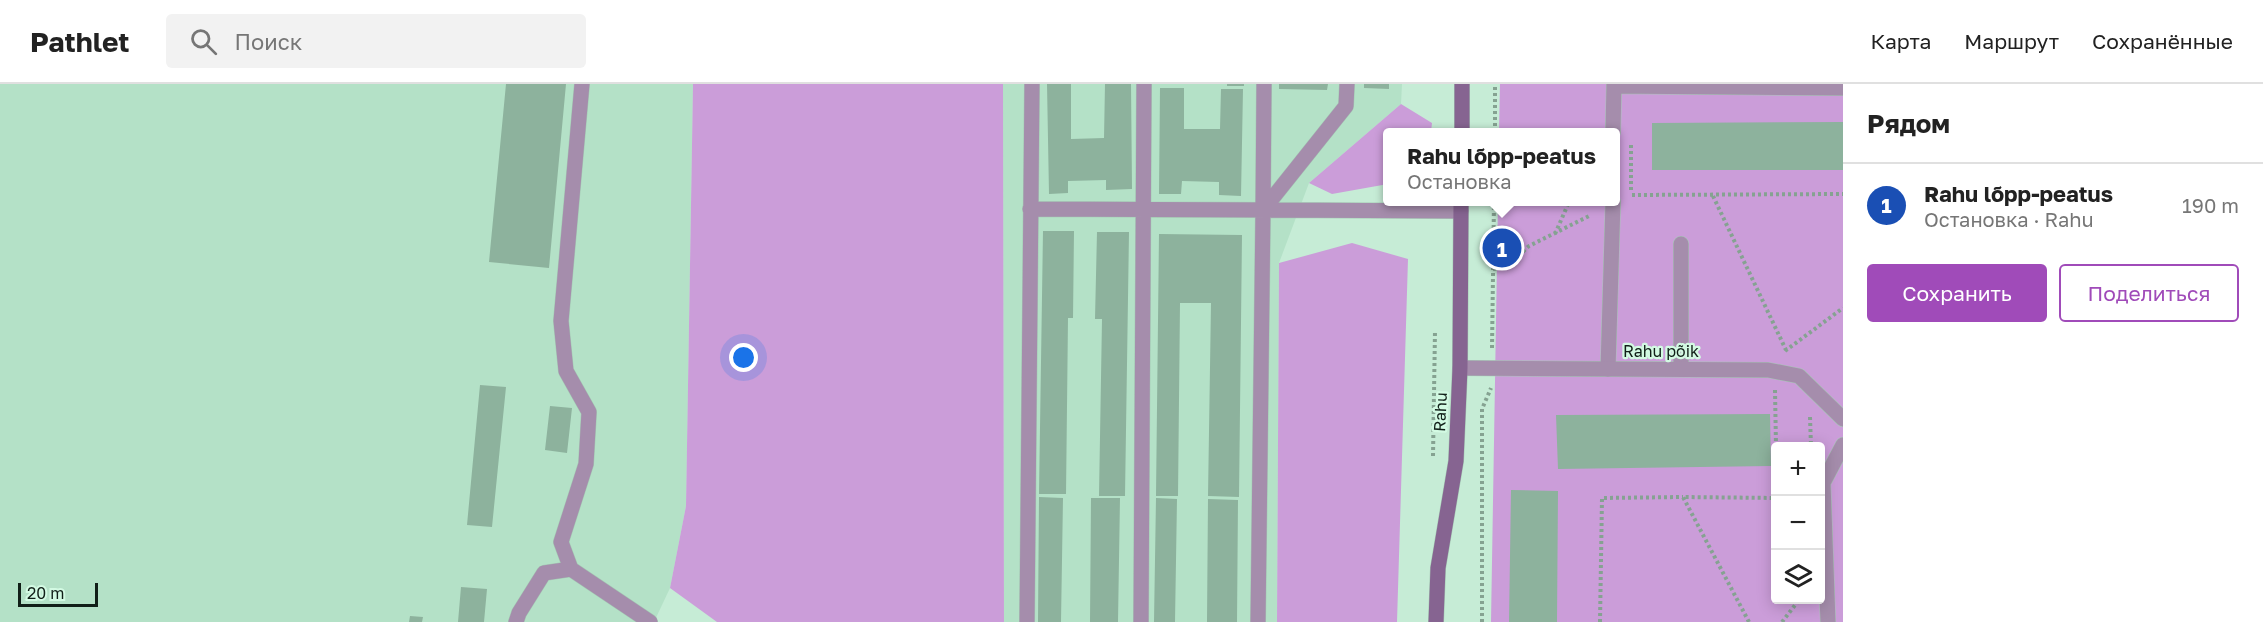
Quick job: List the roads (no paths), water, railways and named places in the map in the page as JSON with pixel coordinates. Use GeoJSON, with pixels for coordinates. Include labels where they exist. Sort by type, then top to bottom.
{"type":"FeatureCollection","features":[{"type":"Feature","properties":{"kind":"main road"},"geometry":{"type":"LineString","coordinates":[[1462,84],[1462,128]]}},
{"type":"Feature","properties":{"kind":"main road","name":"Rahu"},"geometry":{"type":"LineString","coordinates":[[1436,622],[1438,568],[1456,462],[1460,368],[1461,206]]}},
{"type":"Feature","properties":{"kind":"street"},"geometry":{"type":"LineString","coordinates":[[582,84],[561,321],[566,371],[589,412],[586,464],[561,542],[571,569],[650,622]]}},
{"type":"Feature","properties":{"kind":"street"},"geometry":{"type":"LineString","coordinates":[[1027,622],[1032,84]]}},
{"type":"Feature","properties":{"kind":"street"},"geometry":{"type":"LineString","coordinates":[[1140,622],[1144,84]]}},
{"type":"Feature","properties":{"kind":"street"},"geometry":{"type":"LineString","coordinates":[[1258,622],[1264,84]]}},
{"type":"Feature","properties":{"kind":"street"},"geometry":{"type":"LineString","coordinates":[[1263,210],[1346,106],[1347,84]]}},
{"type":"Feature","properties":{"kind":"street"},"geometry":{"type":"LineString","coordinates":[[1613,128],[1614,85],[1843,88]]}},
{"type":"Feature","properties":{"kind":"street"},"geometry":{"type":"LineString","coordinates":[[1030,209],[1263,210],[1461,206]]}},
{"type":"Feature","properties":{"kind":"street"},"geometry":{"type":"LineString","coordinates":[[1608,369],[1616,206]]}},
{"type":"Feature","properties":{"kind":"street"},"geometry":{"type":"LineString","coordinates":[[1681,243],[1681,369]]}},
{"type":"Feature","properties":{"kind":"street","name":"Rahu põik"},"geometry":{"type":"LineString","coordinates":[[1460,368],[1768,370],[1799,376],[1843,420]]}},
{"type":"Feature","properties":{"kind":"street"},"geometry":{"type":"LineString","coordinates":[[1828,622],[1823,483],[1843,445]]}},
{"type":"Feature","properties":{"kind":"street"},"geometry":{"type":"LineString","coordinates":[[516,622],[519,613],[544,573],[571,569]]}},
{"type":"Feature","properties":{"kind":"place","name":"Rahu lõpp-peatus"},"geometry":{"type":"Point","coordinates":[1502,248]}}]}
